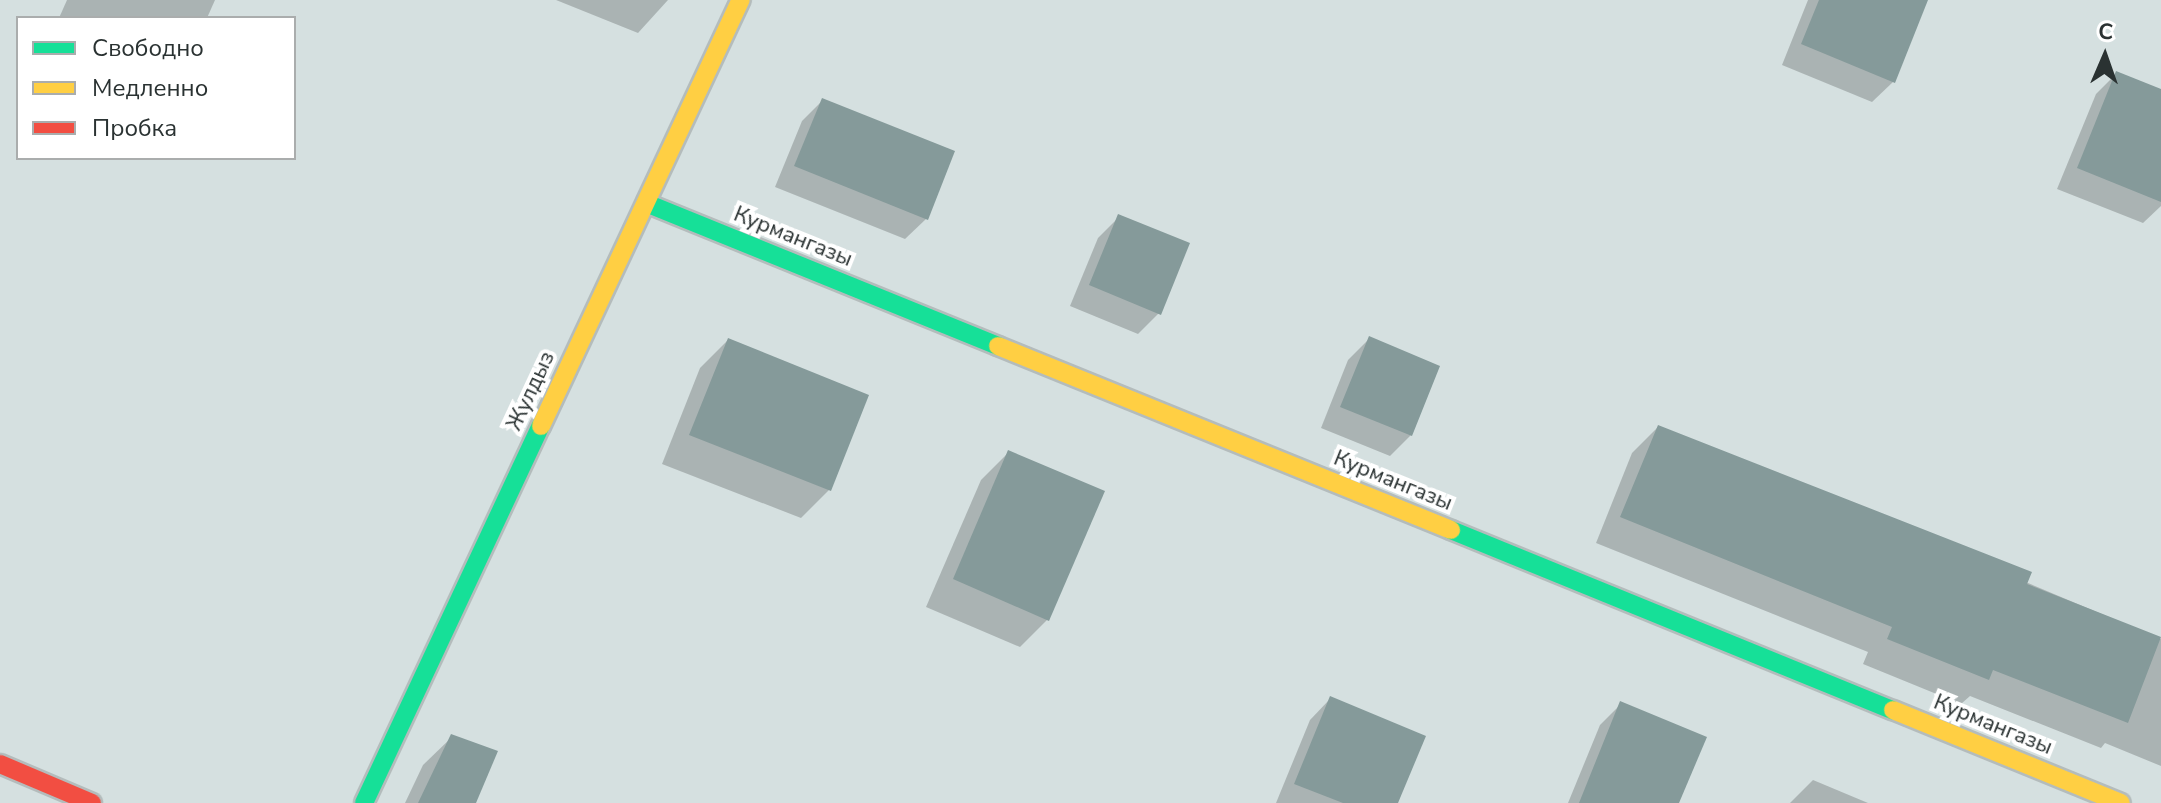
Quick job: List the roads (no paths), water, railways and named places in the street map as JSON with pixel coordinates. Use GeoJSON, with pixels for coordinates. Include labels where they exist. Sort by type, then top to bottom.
{"type":"FeatureCollection","features":[{"type":"Feature","properties":{"kind":"street","name":"Жулдыз"},"geometry":{"type":"LineString","coordinates":[[364,803],[741,0]]}},
{"type":"Feature","properties":{"kind":"street","name":"Курмангазы"},"geometry":{"type":"LineString","coordinates":[[646,203],[2121,803]]}},
{"type":"Feature","properties":{"kind":"street"},"geometry":{"type":"LineString","coordinates":[[0,764],[92,803]]}}]}
